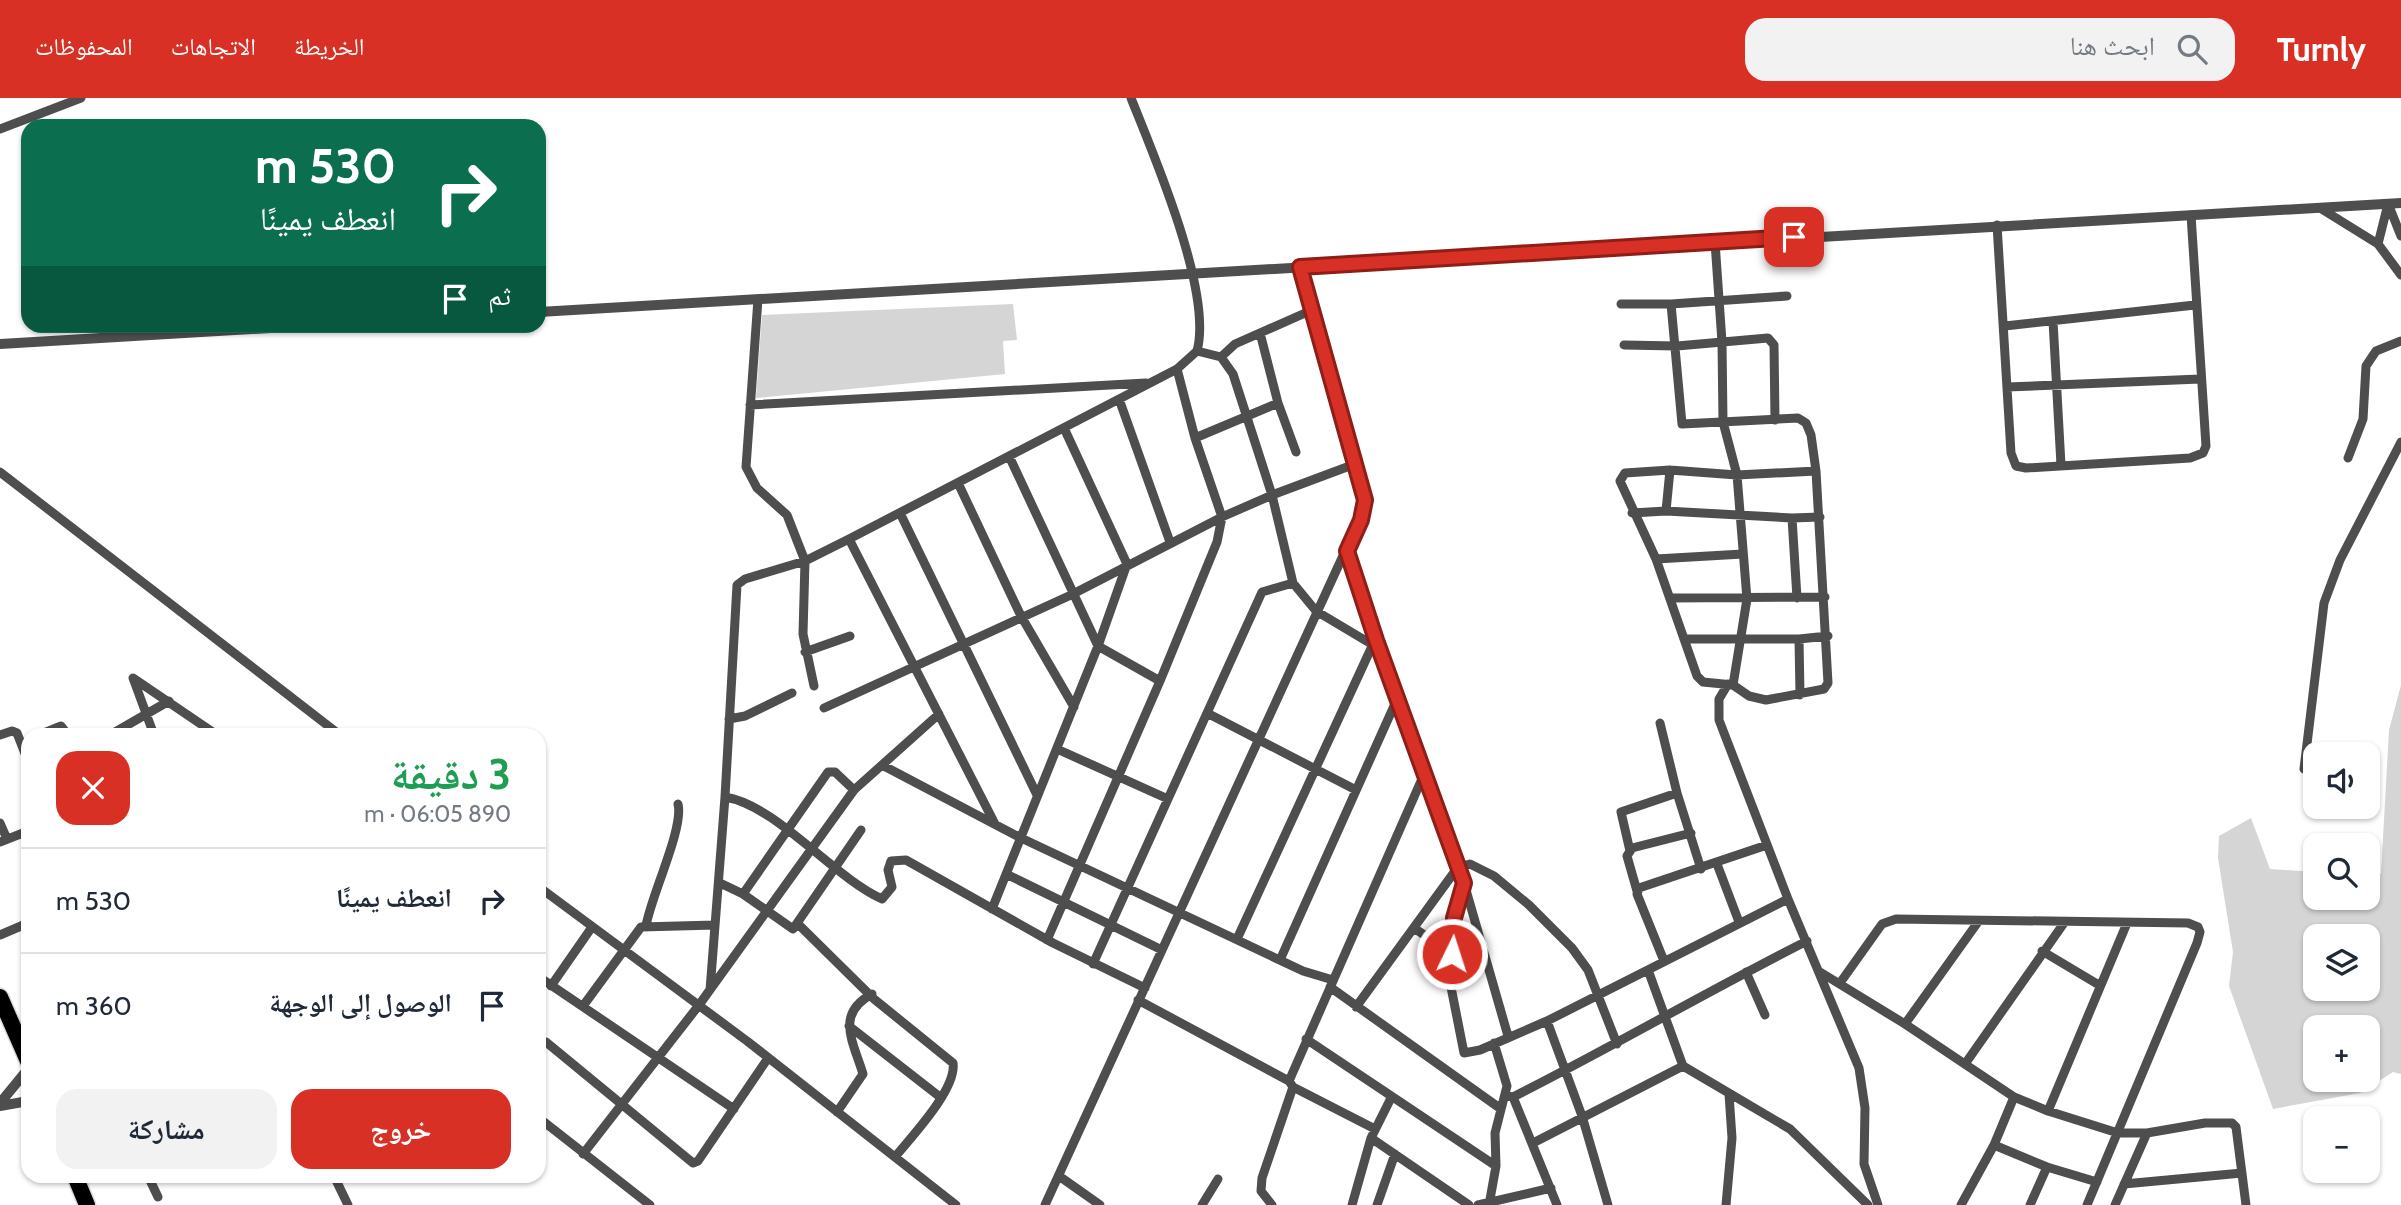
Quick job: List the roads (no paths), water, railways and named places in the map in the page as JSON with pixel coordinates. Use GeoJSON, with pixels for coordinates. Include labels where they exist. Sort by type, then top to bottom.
{"type":"FeatureCollection","features":[{"type":"Feature","properties":{"kind":"highway"},"geometry":{"type":"LineString","coordinates":[[0,997],[21,1045]]}},
{"type":"Feature","properties":{"kind":"highway"},"geometry":{"type":"LineString","coordinates":[[78,1183],[87,1205]]}},
{"type":"Feature","properties":{"kind":"street"},"geometry":{"type":"LineString","coordinates":[[26,119],[81,98]]}},
{"type":"Feature","properties":{"kind":"street"},"geometry":{"type":"LineString","coordinates":[[710,990],[720,883],[737,585],[745,579],[805,561],[849,539],[1177,369],[1197,351],[1200,325],[1194,274],[1130,98]]}},
{"type":"Feature","properties":{"kind":"street"},"geometry":{"type":"LineString","coordinates":[[0,129],[21,121]]}},
{"type":"Feature","properties":{"kind":"street"},"geometry":{"type":"LineString","coordinates":[[546,312],[2401,203]]}},
{"type":"Feature","properties":{"kind":"street"},"geometry":{"type":"LineString","coordinates":[[2388,204],[2401,236]]}},
{"type":"Feature","properties":{"kind":"street"},"geometry":{"type":"LineString","coordinates":[[2378,244],[2388,204]]}},
{"type":"Feature","properties":{"kind":"street"},"geometry":{"type":"LineString","coordinates":[[2317,206],[2378,244],[2401,275]]}},
{"type":"Feature","properties":{"kind":"street"},"geometry":{"type":"LineString","coordinates":[[1997,225],[2014,463],[2026,468],[2200,455],[2206,446],[2191,215]]}},
{"type":"Feature","properties":{"kind":"street"},"geometry":{"type":"LineString","coordinates":[[1715,242],[1722,342],[1723,422],[1737,475],[1747,599],[1742,640],[1730,684],[1719,699],[1719,720],[1864,1089],[1864,1164],[1878,1205]]}},
{"type":"Feature","properties":{"kind":"street"},"geometry":{"type":"LineString","coordinates":[[1045,1205],[1364,510],[1365,500],[1300,267]]}},
{"type":"Feature","properties":{"kind":"street"},"geometry":{"type":"LineString","coordinates":[[1622,304],[1671,304],[1787,296]]}},
{"type":"Feature","properties":{"kind":"street"},"geometry":{"type":"LineString","coordinates":[[758,299],[748,473],[757,488],[787,515],[805,561],[805,652],[814,686]]}},
{"type":"Feature","properties":{"kind":"street"},"geometry":{"type":"LineString","coordinates":[[1671,304],[1677,346],[1680,420],[1685,426],[1798,418],[1805,423],[1811,435],[1816,471],[1820,517],[1828,636],[1827,687],[1800,695],[1756,699],[1730,684],[1703,682],[1697,676],[1656,559],[1632,513],[1621,477],[1625,473],[1670,470],[1737,475],[1816,471]]}},
{"type":"Feature","properties":{"kind":"street"},"geometry":{"type":"LineString","coordinates":[[2006,326],[2195,305]]}},
{"type":"Feature","properties":{"kind":"street"},"geometry":{"type":"LineString","coordinates":[[1222,357],[1228,347],[1312,310]]}},
{"type":"Feature","properties":{"kind":"street"},"geometry":{"type":"LineString","coordinates":[[2053,321],[2061,465]]}},
{"type":"Feature","properties":{"kind":"street"},"geometry":{"type":"LineString","coordinates":[[0,344],[186,333]]}},
{"type":"Feature","properties":{"kind":"street"},"geometry":{"type":"LineString","coordinates":[[1260,333],[1278,404],[1296,452]]}},
{"type":"Feature","properties":{"kind":"street"},"geometry":{"type":"LineString","coordinates":[[1624,345],[1677,346],[1768,338],[1772,341],[1775,420]]}},
{"type":"Feature","properties":{"kind":"street"},"geometry":{"type":"LineString","coordinates":[[2348,458],[2363,419],[2366,366],[2376,351],[2400,342]]}},
{"type":"Feature","properties":{"kind":"street"},"geometry":{"type":"LineString","coordinates":[[1197,351],[1222,357],[1233,374],[1272,495],[1293,583],[1316,611],[1374,642]]}},
{"type":"Feature","properties":{"kind":"street"},"geometry":{"type":"LineString","coordinates":[[1047,940],[1211,559],[1222,517],[1195,439],[1177,369]]}},
{"type":"Feature","properties":{"kind":"street"},"geometry":{"type":"LineString","coordinates":[[2007,387],[2200,379]]}},
{"type":"Feature","properties":{"kind":"street"},"geometry":{"type":"LineString","coordinates":[[750,405],[1151,383]]}},
{"type":"Feature","properties":{"kind":"street"},"geometry":{"type":"LineString","coordinates":[[1119,400],[1170,542]]}},
{"type":"Feature","properties":{"kind":"street"},"geometry":{"type":"LineString","coordinates":[[1195,439],[1278,404]]}},
{"type":"Feature","properties":{"kind":"street"},"geometry":{"type":"LineString","coordinates":[[992,909],[1098,646],[1127,564],[1064,428]]}},
{"type":"Feature","properties":{"kind":"street"},"geometry":{"type":"LineString","coordinates":[[2307,742],[2320,626],[2327,594],[2340,560],[2401,442]]}},
{"type":"Feature","properties":{"kind":"street"},"geometry":{"type":"LineString","coordinates":[[1009,456],[1071,595],[1098,646],[1160,681]]}},
{"type":"Feature","properties":{"kind":"street"},"geometry":{"type":"LineString","coordinates":[[824,708],[1071,595],[1222,517],[1355,464]]}},
{"type":"Feature","properties":{"kind":"street"},"geometry":{"type":"LineString","coordinates":[[1666,512],[1670,470]]}},
{"type":"Feature","properties":{"kind":"street"},"geometry":{"type":"LineString","coordinates":[[0,472],[331,728]]}},
{"type":"Feature","properties":{"kind":"street"},"geometry":{"type":"LineString","coordinates":[[958,483],[1021,616],[1073,707]]}},
{"type":"Feature","properties":{"kind":"street"},"geometry":{"type":"LineString","coordinates":[[900,513],[1037,795]]}},
{"type":"Feature","properties":{"kind":"street"},"geometry":{"type":"LineString","coordinates":[[1632,513],[1820,517]]}},
{"type":"Feature","properties":{"kind":"street"},"geometry":{"type":"LineString","coordinates":[[1792,518],[1797,598]]}},
{"type":"Feature","properties":{"kind":"street"},"geometry":{"type":"LineString","coordinates":[[849,539],[995,825]]}},
{"type":"Feature","properties":{"kind":"street"},"geometry":{"type":"LineString","coordinates":[[1347,551],[1374,642],[1398,697],[1464,883],[1508,1036]]}},
{"type":"Feature","properties":{"kind":"street"},"geometry":{"type":"LineString","coordinates":[[1656,559],[1743,554]]}},
{"type":"Feature","properties":{"kind":"street"},"geometry":{"type":"LineString","coordinates":[[1093,964],[1262,592],[1293,583]]}},
{"type":"Feature","properties":{"kind":"street"},"geometry":{"type":"LineString","coordinates":[[1670,598],[1825,597]]}},
{"type":"Feature","properties":{"kind":"street"},"geometry":{"type":"LineString","coordinates":[[805,652],[850,636]]}},
{"type":"Feature","properties":{"kind":"street"},"geometry":{"type":"LineString","coordinates":[[1684,639],[1798,639],[1828,636]]}},
{"type":"Feature","properties":{"kind":"street"},"geometry":{"type":"LineString","coordinates":[[1798,639],[1800,695]]}},
{"type":"Feature","properties":{"kind":"street"},"geometry":{"type":"LineString","coordinates":[[1237,939],[1374,642]]}},
{"type":"Feature","properties":{"kind":"street"},"geometry":{"type":"LineString","coordinates":[[151,728],[134,678],[207,728]]}},
{"type":"Feature","properties":{"kind":"street"},"geometry":{"type":"LineString","coordinates":[[729,719],[744,716],[792,693]]}},
{"type":"Feature","properties":{"kind":"street"},"geometry":{"type":"LineString","coordinates":[[1280,960],[1398,697]]}},
{"type":"Feature","properties":{"kind":"street"},"geometry":{"type":"LineString","coordinates":[[123,728],[169,701]]}},
{"type":"Feature","properties":{"kind":"street"},"geometry":{"type":"LineString","coordinates":[[1208,713],[1356,790]]}},
{"type":"Feature","properties":{"kind":"street"},"geometry":{"type":"LineString","coordinates":[[583,1154],[699,1005],[854,790],[939,714]]}},
{"type":"Feature","properties":{"kind":"street"},"geometry":{"type":"LineString","coordinates":[[1660,723],[1677,793],[1701,869]]}},
{"type":"Feature","properties":{"kind":"street"},"geometry":{"type":"LineString","coordinates":[[0,735],[15,731],[21,738]]}},
{"type":"Feature","properties":{"kind":"street"},"geometry":{"type":"LineString","coordinates":[[1057,749],[1168,799]]}},
{"type":"Feature","properties":{"kind":"street"},"geometry":{"type":"LineString","coordinates":[[882,765],[1019,838],[1331,984],[1356,1007],[1501,1109]]}},
{"type":"Feature","properties":{"kind":"street"},"geometry":{"type":"LineString","coordinates":[[743,894],[828,772],[835,772],[854,790]]}},
{"type":"Feature","properties":{"kind":"street"},"geometry":{"type":"LineString","coordinates":[[1272,1205],[1261,1191],[1262,1178],[1306,1038],[1425,772]]}},
{"type":"Feature","properties":{"kind":"street"},"geometry":{"type":"LineString","coordinates":[[1630,851],[1622,812],[1677,793]]}},
{"type":"Feature","properties":{"kind":"street"},"geometry":{"type":"LineString","coordinates":[[725,797],[747,802],[835,868],[882,899],[892,887],[888,865],[894,858],[899,858],[1047,940],[1144,988]]}},
{"type":"Feature","properties":{"kind":"street"},"geometry":{"type":"LineString","coordinates":[[646,926],[652,896],[675,834],[678,804]]}},
{"type":"Feature","properties":{"kind":"street"},"geometry":{"type":"LineString","coordinates":[[0,823],[3,841],[21,834]]}},
{"type":"Feature","properties":{"kind":"street"},"geometry":{"type":"LineString","coordinates":[[720,883],[743,894],[793,929],[861,830]]}},
{"type":"Feature","properties":{"kind":"street"},"geometry":{"type":"LineString","coordinates":[[1664,961],[1637,891],[1627,856],[1635,846],[1691,833]]}},
{"type":"Feature","properties":{"kind":"street"},"geometry":{"type":"LineString","coordinates":[[1637,891],[1642,886],[1717,864],[1767,845]]}},
{"type":"Feature","properties":{"kind":"street"},"geometry":{"type":"LineString","coordinates":[[1356,1007],[1458,867],[1470,864],[1494,876],[1553,927],[1588,970],[1617,1044]]}},
{"type":"Feature","properties":{"kind":"street"},"geometry":{"type":"LineString","coordinates":[[1717,864],[1739,922]]}},
{"type":"Feature","properties":{"kind":"street"},"geometry":{"type":"LineString","coordinates":[[1006,874],[1162,950]]}},
{"type":"Feature","properties":{"kind":"street"},"geometry":{"type":"LineString","coordinates":[[1464,883],[1454,918],[1450,982],[1458,1016],[1461,1049],[1464,1053],[1547,1021],[1788,899]]}},
{"type":"Feature","properties":{"kind":"street"},"geometry":{"type":"LineString","coordinates":[[546,892],[699,1005],[956,1205]]}},
{"type":"Feature","properties":{"kind":"street"},"geometry":{"type":"LineString","coordinates":[[1840,983],[1878,929],[1888,920],[2188,923],[2198,927],[2200,932],[2087,1205]]}},
{"type":"Feature","properties":{"kind":"street"},"geometry":{"type":"LineString","coordinates":[[1905,1024],[1978,922]]}},
{"type":"Feature","properties":{"kind":"street"},"geometry":{"type":"LineString","coordinates":[[1965,1064],[2064,923]]}},
{"type":"Feature","properties":{"kind":"street"},"geometry":{"type":"LineString","coordinates":[[2048,1111],[2127,923]]}},
{"type":"Feature","properties":{"kind":"street"},"geometry":{"type":"LineString","coordinates":[[798,924],[872,994],[953,1063],[953,1074],[940,1097],[895,1157]]}},
{"type":"Feature","properties":{"kind":"street"},"geometry":{"type":"LineString","coordinates":[[583,1006],[635,932],[646,926],[715,925]]}},
{"type":"Feature","properties":{"kind":"street"},"geometry":{"type":"LineString","coordinates":[[0,935],[21,926]]}},
{"type":"Feature","properties":{"kind":"street"},"geometry":{"type":"LineString","coordinates":[[551,986],[592,927]]}},
{"type":"Feature","properties":{"kind":"street"},"geometry":{"type":"LineString","coordinates":[[1414,928],[1452,954]]}},
{"type":"Feature","properties":{"kind":"street"},"geometry":{"type":"LineString","coordinates":[[1490,1203],[1496,1166],[1495,1133],[1501,1109],[1510,1097],[1617,1044],[1663,1015],[1707,996],[1746,972],[1807,941]]}},
{"type":"Feature","properties":{"kind":"street"},"geometry":{"type":"LineString","coordinates":[[2042,951],[2099,985]]}},
{"type":"Feature","properties":{"kind":"street"},"geometry":{"type":"LineString","coordinates":[[1648,970],[1683,1066],[1790,1129],[1868,1205]]}},
{"type":"Feature","properties":{"kind":"street"},"geometry":{"type":"LineString","coordinates":[[1746,972],[1765,1014]]}},
{"type":"Feature","properties":{"kind":"street"},"geometry":{"type":"LineString","coordinates":[[1820,972],[1905,1024],[2014,1097],[2048,1111],[2118,1133],[2147,1133],[2230,1122],[2236,1127],[2246,1205]]}},
{"type":"Feature","properties":{"kind":"street"},"geometry":{"type":"LineString","coordinates":[[546,982],[734,1109]]}},
{"type":"Feature","properties":{"kind":"street"},"geometry":{"type":"LineString","coordinates":[[837,1112],[863,1074],[849,1026],[852,1009],[872,994]]}},
{"type":"Feature","properties":{"kind":"street"},"geometry":{"type":"LineString","coordinates":[[1138,1000],[1291,1084],[1373,1133],[1395,1154],[1469,1205]]}},
{"type":"Feature","properties":{"kind":"street"},"geometry":{"type":"LineString","coordinates":[[1547,1021],[1582,1116],[1608,1205]]}},
{"type":"Feature","properties":{"kind":"street"},"geometry":{"type":"LineString","coordinates":[[849,1026],[940,1097]]}},
{"type":"Feature","properties":{"kind":"street"},"geometry":{"type":"LineString","coordinates":[[1306,1038],[1391,1098],[1496,1166]]}},
{"type":"Feature","properties":{"kind":"street"},"geometry":{"type":"LineString","coordinates":[[546,1042],[693,1163],[698,1161],[768,1058]]}},
{"type":"Feature","properties":{"kind":"street"},"geometry":{"type":"LineString","coordinates":[[1494,1043],[1510,1097],[1533,1143],[1557,1205]]}},
{"type":"Feature","properties":{"kind":"street"},"geometry":{"type":"LineString","coordinates":[[1533,1143],[1683,1066]]}},
{"type":"Feature","properties":{"kind":"street"},"geometry":{"type":"LineString","coordinates":[[0,1104],[21,1078]]}},
{"type":"Feature","properties":{"kind":"street"},"geometry":{"type":"LineString","coordinates":[[1727,1205],[1732,1138],[1729,1094]]}},
{"type":"Feature","properties":{"kind":"street"},"geometry":{"type":"LineString","coordinates":[[1961,1205],[1994,1145],[2014,1097]]}},
{"type":"Feature","properties":{"kind":"street"},"geometry":{"type":"LineString","coordinates":[[1352,1205],[1373,1133],[1391,1098]]}},
{"type":"Feature","properties":{"kind":"street"},"geometry":{"type":"LineString","coordinates":[[0,1104],[21,1102]]}},
{"type":"Feature","properties":{"kind":"street"},"geometry":{"type":"LineString","coordinates":[[546,1124],[650,1205]]}},
{"type":"Feature","properties":{"kind":"street"},"geometry":{"type":"LineString","coordinates":[[2115,1205],[2147,1133]]}},
{"type":"Feature","properties":{"kind":"street"},"geometry":{"type":"LineString","coordinates":[[1994,1145],[2047,1167],[2096,1182]]}},
{"type":"Feature","properties":{"kind":"street"},"geometry":{"type":"LineString","coordinates":[[1377,1205],[1395,1154]]}},
{"type":"Feature","properties":{"kind":"street"},"geometry":{"type":"LineString","coordinates":[[2030,1205],[2047,1167]]}},
{"type":"Feature","properties":{"kind":"street"},"geometry":{"type":"LineString","coordinates":[[2124,1184],[2242,1173]]}},
{"type":"Feature","properties":{"kind":"street"},"geometry":{"type":"LineString","coordinates":[[1059,1176],[1100,1205]]}},
{"type":"Feature","properties":{"kind":"street"},"geometry":{"type":"LineString","coordinates":[[1202,1205],[1218,1179]]}},
{"type":"Feature","properties":{"kind":"street"},"geometry":{"type":"LineString","coordinates":[[151,1183],[158,1197]]}},
{"type":"Feature","properties":{"kind":"street"},"geometry":{"type":"LineString","coordinates":[[337,1183],[348,1205]]}},
{"type":"Feature","properties":{"kind":"street"},"geometry":{"type":"LineString","coordinates":[[1478,1205],[1509,1201],[1551,1188]]}}]}
